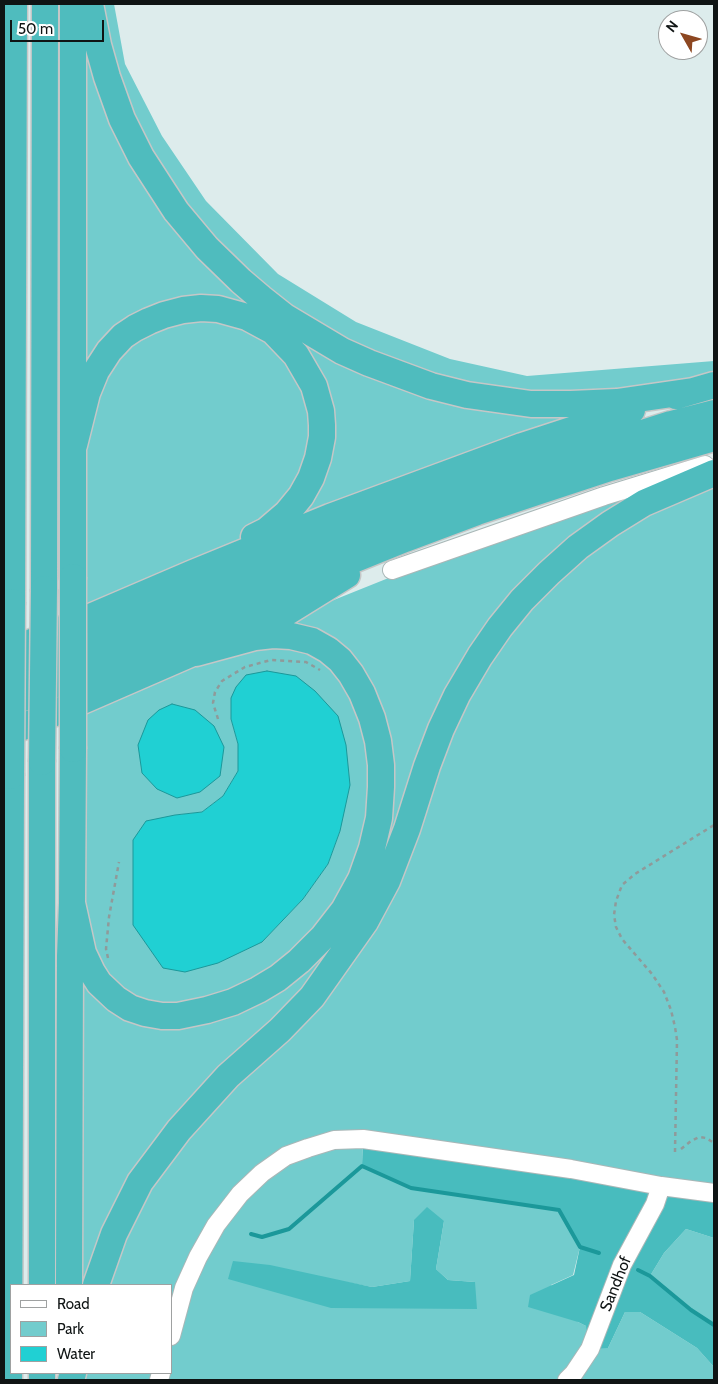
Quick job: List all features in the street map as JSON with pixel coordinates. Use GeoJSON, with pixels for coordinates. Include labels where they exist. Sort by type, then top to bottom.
{"type":"FeatureCollection","features":[{"type":"Feature","properties":{"kind":"highway"},"geometry":{"type":"LineString","coordinates":[[9,1380],[14,4]]}},
{"type":"Feature","properties":{"kind":"highway"},"geometry":{"type":"LineString","coordinates":[[42,1284],[45,4]]}},
{"type":"Feature","properties":{"kind":"highway"},"geometry":{"type":"LineString","coordinates":[[69,1284],[74,445],[73,4]]}},
{"type":"Feature","properties":{"kind":"highway"},"geometry":{"type":"LineString","coordinates":[[90,4],[98,45],[107,77],[122,119],[141,157],[176,211],[207,248],[261,298],[292,321],[342,351],[369,363],[431,386],[467,395],[531,404],[571,404],[617,402],[704,388]]}},
{"type":"Feature","properties":{"kind":"highway"},"geometry":{"type":"LineString","coordinates":[[74,445],[86,393],[96,371],[109,351],[123,336],[149,321],[164,314],[183,310],[218,309],[247,317],[273,331],[285,343],[296,355],[308,374],[314,386],[321,411],[322,437],[318,458],[311,478],[301,496],[287,513],[266,531],[193,573]]}},
{"type":"Feature","properties":{"kind":"highway"},"geometry":{"type":"LineString","coordinates":[[4,654],[330,517],[461,468],[704,388]]}},
{"type":"Feature","properties":{"kind":"highway"},"geometry":{"type":"LineString","coordinates":[[4,681],[338,540],[469,491],[593,449],[714,412]]}},
{"type":"Feature","properties":{"kind":"highway"},"geometry":{"type":"LineString","coordinates":[[4,706],[212,617],[405,539],[477,512],[610,468],[714,438]]}},
{"type":"Feature","properties":{"kind":"highway"},"geometry":{"type":"LineString","coordinates":[[96,1284],[114,1234],[140,1182],[151,1167],[179,1130],[228,1076],[280,1030],[312,996],[365,922],[386,881],[407,829],[441,729],[457,695],[500,627],[522,600],[550,573],[578,548],[610,524],[644,503],[714,473]]}},
{"type":"Feature","properties":{"kind":"highway"},"geometry":{"type":"LineString","coordinates":[[4,736],[289,611],[405,539]]}},
{"type":"Feature","properties":{"kind":"highway"},"geometry":{"type":"LineString","coordinates":[[72,903],[83,953],[99,983],[116,999],[130,1008],[162,1016],[178,1016],[233,1002],[278,978],[299,961],[323,937],[344,910],[361,879],[372,848],[379,818],[381,765],[378,741],[372,718],[362,693],[351,674],[340,660],[328,650],[312,641],[291,636],[255,637],[196,653]]}},
{"type":"Feature","properties":{"kind":"street"},"geometry":{"type":"LineString","coordinates":[[392,570],[604,496],[714,462]]}},
{"type":"Feature","properties":{"kind":"street"},"geometry":{"type":"LineString","coordinates":[[172,1332],[184,1288],[198,1257],[216,1225],[240,1194],[262,1173],[286,1156],[334,1140],[363,1139],[571,1169],[661,1186],[714,1193]]}},
{"type":"Feature","properties":{"kind":"street","name":"Sandhof"},"geometry":{"type":"LineString","coordinates":[[567,1380],[590,1349],[622,1265],[655,1204],[661,1186]]}},
{"type":"Feature","properties":{"kind":"path"},"geometry":{"type":"LineString","coordinates":[[218,719],[214,703],[215,692],[222,681],[245,667],[271,660],[306,662],[322,671]]}},
{"type":"Feature","properties":{"kind":"path"},"geometry":{"type":"LineString","coordinates":[[675,1152],[677,1040],[671,1010],[664,992],[652,974],[622,939],[616,927],[614,915],[616,901],[622,885],[635,874],[714,825]]}},
{"type":"Feature","properties":{"kind":"path"},"geometry":{"type":"LineString","coordinates":[[109,964],[106,949],[107,933],[119,862]]}},
{"type":"Feature","properties":{"kind":"path"},"geometry":{"type":"LineString","coordinates":[[681,1149],[691,1141],[699,1138],[706,1138],[714,1143]]}},
{"type":"Feature","properties":{"kind":"green space"},"geometry":{"type":"Polygon","coordinates":[[[78,4],[130,152],[321,347],[590,412],[279,530],[327,428],[278,329],[156,312],[78,394],[78,4]]]}},
{"type":"Feature","properties":{"kind":"green space"},"geometry":{"type":"Polygon","coordinates":[[[94,4],[114,4],[125,64],[162,136],[206,201],[278,274],[356,322],[450,359],[527,376],[714,361],[714,373],[644,390],[539,395],[434,378],[311,324],[204,232],[138,134],[94,4]]]}},
{"type":"Feature","properties":{"kind":"green space"},"geometry":{"type":"Polygon","coordinates":[[[191,314],[269,335],[310,390],[311,465],[264,527],[232,545],[85,609],[82,432],[88,404],[126,341],[191,314]]]}},
{"type":"Feature","properties":{"kind":"green space"},"geometry":{"type":"Polygon","coordinates":[[[714,478],[714,1193],[363,1132],[362,1166],[411,1188],[559,1210],[580,1247],[573,1275],[551,1285],[578,1322],[586,1326],[608,1348],[625,1312],[640,1312],[697,1348],[714,1367],[714,1380],[85,1380],[86,1374],[172,1374],[172,1284],[104,1284],[155,1172],[288,1030],[436,754],[509,625],[608,532],[714,478]],[[414,1220],[410,1281],[372,1287],[335,1280],[331,1308],[475,1282],[448,1280],[436,1269],[444,1221],[414,1220]]]}},
{"type":"Feature","properties":{"kind":"green space"},"geometry":{"type":"Polygon","coordinates":[[[642,490],[520,588],[375,881],[306,987],[226,1065],[89,1284],[74,1284],[76,956],[133,1015],[263,994],[374,863],[365,687],[269,626],[401,573],[642,490]]]}},
{"type":"Feature","properties":{"kind":"green space"},"geometry":{"type":"Polygon","coordinates":[[[239,644],[313,648],[360,702],[374,797],[344,896],[282,968],[192,1008],[124,998],[84,944],[84,708],[239,644]],[[231,719],[238,744],[238,771],[223,796],[202,812],[175,815],[262,942],[303,899],[328,864],[340,831],[231,719]]]}},
{"type":"Feature","properties":{"kind":"green space"},"geometry":{"type":"Polygon","coordinates":[[[686,1229],[714,1238],[714,1325],[691,1310],[650,1276],[664,1253],[686,1229]]]}},
{"type":"Feature","properties":{"kind":"shaded area"},"geometry":{"type":"Polygon","coordinates":[[[363,1139],[714,1193],[714,1238],[686,1229],[664,1253],[650,1276],[691,1310],[714,1325],[714,1367],[697,1348],[640,1312],[625,1312],[608,1348],[590,1349],[586,1326],[528,1307],[530,1295],[574,1275],[580,1247],[559,1210],[411,1188],[362,1166],[363,1139]]]}},
{"type":"Feature","properties":{"kind":"shaded area"},"geometry":{"type":"Polygon","coordinates":[[[427,1207],[444,1221],[436,1269],[448,1280],[475,1282],[477,1309],[331,1308],[228,1279],[233,1261],[270,1265],[372,1287],[410,1281],[414,1220],[427,1207]]]}},
{"type":"Feature","properties":{"kind":"water"},"geometry":{"type":"Polygon","coordinates":[[[267,671],[296,676],[315,691],[338,716],[346,745],[350,785],[340,831],[328,864],[303,899],[262,942],[218,963],[185,972],[163,968],[133,925],[133,840],[146,821],[202,812],[223,796],[238,771],[238,744],[231,719],[231,698],[236,687],[246,675],[267,671]]]}},
{"type":"Feature","properties":{"kind":"water"},"geometry":{"type":"Polygon","coordinates":[[[172,704],[195,710],[214,726],[224,747],[220,776],[200,792],[177,798],[157,789],[142,773],[138,745],[148,720],[159,710],[172,704]]]}},
{"type":"Feature","properties":{"kind":"waterway"},"geometry":{"type":"LineString","coordinates":[[251,1234],[262,1237],[289,1229],[362,1166],[411,1188],[559,1210],[580,1247],[599,1253]]}},
{"type":"Feature","properties":{"kind":"waterway"},"geometry":{"type":"LineString","coordinates":[[638,1270],[650,1276],[691,1310],[714,1325]]}}]}
